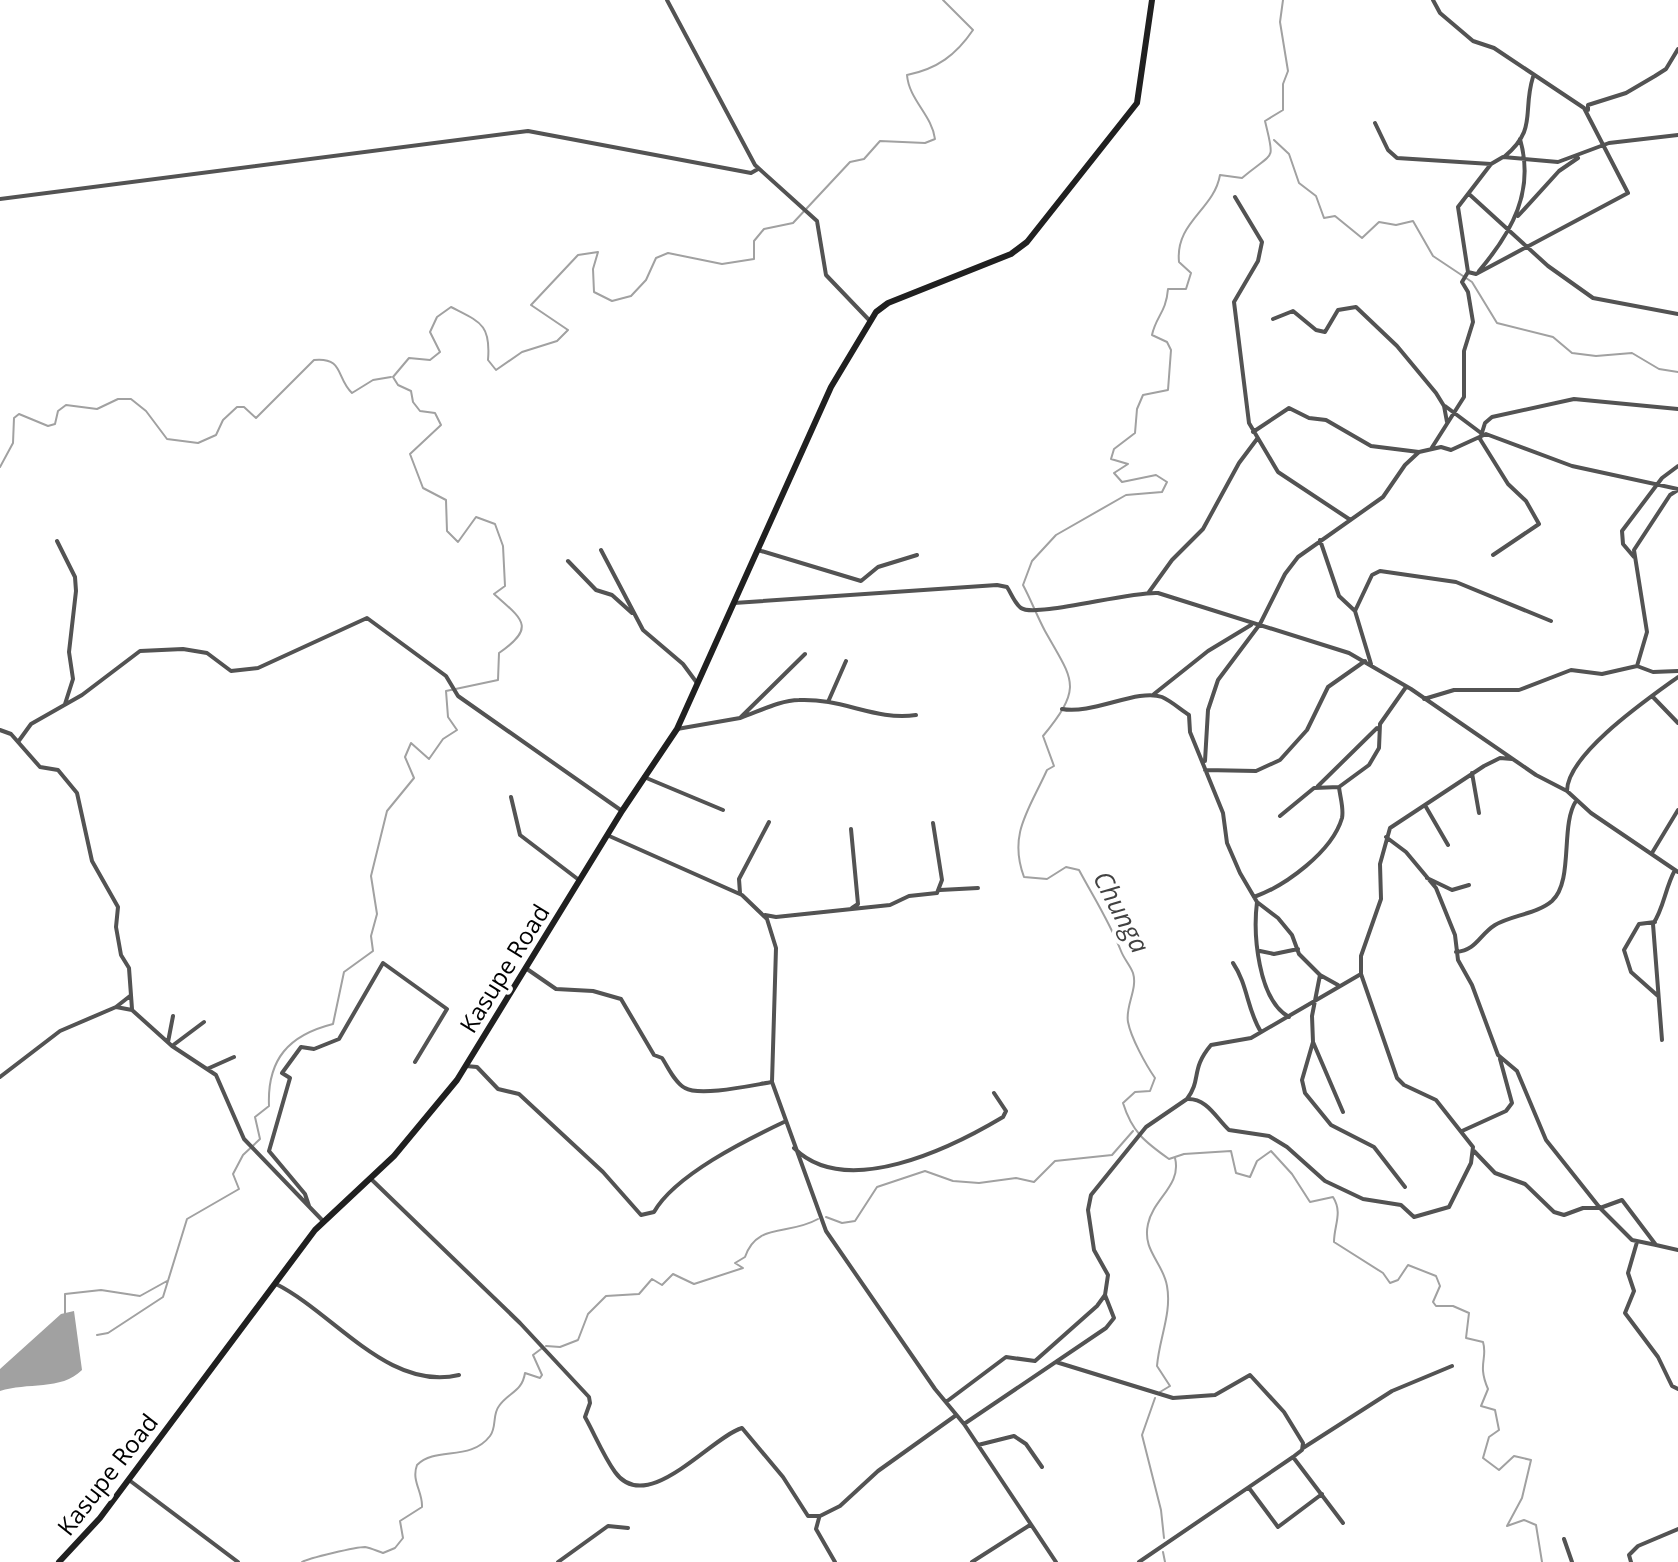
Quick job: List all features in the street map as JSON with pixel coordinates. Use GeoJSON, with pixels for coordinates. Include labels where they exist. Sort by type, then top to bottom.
{"type":"FeatureCollection","features":[{"type":"Feature","properties":{"kind":"street"},"geometry":{"type":"LineString","coordinates":[[667,0],[758,169],[809,213],[820,227],[826,275],[870,322],[880,307],[1011,254],[1036,232],[1137,103],[1152,0]]}},
{"type":"Feature","properties":{"kind":"street"},"geometry":{"type":"LineString","coordinates":[[1433,0],[1440,13],[1473,41],[1494,48],[1588,112]]}},
{"type":"Feature","properties":{"kind":"street"},"geometry":{"type":"LineString","coordinates":[[1468,272],[1476,274],[1627,196],[1626,186],[1602,146],[1588,105],[1626,93],[1666,69],[1678,49]]}},
{"type":"Feature","properties":{"kind":"street"},"geometry":{"type":"LineString","coordinates":[[1431,449],[1464,397],[1464,351],[1473,327],[1468,292],[1462,282],[1468,272],[1458,212],[1491,164],[1503,157],[1529,125],[1528,94],[1533,77]]}},
{"type":"Feature","properties":{"kind":"street"},"geometry":{"type":"LineString","coordinates":[[1375,123],[1382,140],[1397,158],[1491,164]]}},
{"type":"Feature","properties":{"kind":"street"},"geometry":{"type":"LineString","coordinates":[[0,199],[528,131],[751,173],[758,169]]}},
{"type":"Feature","properties":{"kind":"street"},"geometry":{"type":"LineString","coordinates":[[1503,157],[1558,162],[1602,146],[1678,135]]}},
{"type":"Feature","properties":{"kind":"street"},"geometry":{"type":"LineString","coordinates":[[1516,219],[1523,191],[1525,158],[1520,139]]}},
{"type":"Feature","properties":{"kind":"street"},"geometry":{"type":"LineString","coordinates":[[1476,274],[1516,219],[1559,171],[1586,152]]}},
{"type":"Feature","properties":{"kind":"street"},"geometry":{"type":"LineString","coordinates":[[1469,194],[1525,247],[1593,298],[1678,314]]}},
{"type":"Feature","properties":{"kind":"street"},"geometry":{"type":"LineString","coordinates":[[1235,197],[1262,242],[1258,261],[1234,302],[1238,353],[1253,432],[1278,472],[1349,519]]}},
{"type":"Feature","properties":{"kind":"street"},"geometry":{"type":"LineString","coordinates":[[1273,319],[1293,311],[1316,330],[1325,332],[1338,310],[1356,307],[1397,346],[1444,406],[1481,433],[1495,435],[1572,466],[1678,490]]}},
{"type":"Feature","properties":{"kind":"street","name":"Kasupe Road"},"geometry":{"type":"LineString","coordinates":[[59,1562],[100,1518],[323,1221],[371,1179],[440,1105],[466,1066],[622,811],[677,729],[831,387],[870,322]]}},
{"type":"Feature","properties":{"kind":"street"},"geometry":{"type":"LineString","coordinates":[[1493,555],[1539,524],[1484,447],[1481,433],[1485,423],[1502,412],[1574,399],[1678,409]]}},
{"type":"Feature","properties":{"kind":"street"},"geometry":{"type":"LineString","coordinates":[[1444,406],[1447,422]]}},
{"type":"Feature","properties":{"kind":"street"},"geometry":{"type":"LineString","coordinates":[[1253,432],[1289,408],[1304,417],[1332,423],[1371,446],[1419,452],[1451,450],[1481,433]]}},
{"type":"Feature","properties":{"kind":"street"},"geometry":{"type":"LineString","coordinates":[[1147,592],[1203,529],[1239,463],[1257,439]]}},
{"type":"Feature","properties":{"kind":"street"},"geometry":{"type":"LineString","coordinates":[[1205,767],[1212,694],[1221,672],[1260,624],[1285,574],[1298,557],[1383,497],[1405,465],[1419,452]]}},
{"type":"Feature","properties":{"kind":"street"},"geometry":{"type":"LineString","coordinates":[[1635,558],[1623,544],[1622,531],[1657,486],[1678,466]]}},
{"type":"Feature","properties":{"kind":"street"},"geometry":{"type":"LineString","coordinates":[[1637,666],[1645,643],[1647,623],[1635,558],[1636,544],[1645,537],[1670,495],[1678,490]]}},
{"type":"Feature","properties":{"kind":"street"},"geometry":{"type":"LineString","coordinates":[[1320,540],[1339,596],[1355,611],[1372,665]]}},
{"type":"Feature","properties":{"kind":"street"},"geometry":{"type":"LineString","coordinates":[[57,541],[75,577],[76,591],[69,652],[73,679],[64,706]]}},
{"type":"Feature","properties":{"kind":"street"},"geometry":{"type":"LineString","coordinates":[[601,550],[650,639],[683,664],[697,683]]}},
{"type":"Feature","properties":{"kind":"street"},"geometry":{"type":"LineString","coordinates":[[758,550],[861,581],[878,567],[917,555]]}},
{"type":"Feature","properties":{"kind":"street"},"geometry":{"type":"LineString","coordinates":[[568,561],[596,590],[612,595],[636,618]]}},
{"type":"Feature","properties":{"kind":"street"},"geometry":{"type":"LineString","coordinates":[[1355,611],[1372,575],[1380,571],[1456,582],[1551,621]]}},
{"type":"Feature","properties":{"kind":"street"},"geometry":{"type":"LineString","coordinates":[[734,603],[997,585],[1007,587],[1020,607],[1054,609],[1147,592],[1251,625],[1260,624],[1365,661],[1567,791],[1576,801],[1677,871],[1666,885],[1655,922],[1653,949],[1662,1040]]}},
{"type":"Feature","properties":{"kind":"street"},"geometry":{"type":"LineString","coordinates":[[18,742],[31,724],[64,706],[141,651],[192,650],[207,653],[231,671],[253,669],[367,618],[446,676],[458,696],[622,811]]}},
{"type":"Feature","properties":{"kind":"street"},"geometry":{"type":"LineString","coordinates":[[1152,696],[1208,651],[1251,625]]}},
{"type":"Feature","properties":{"kind":"street"},"geometry":{"type":"LineString","coordinates":[[740,718],[805,654]]}},
{"type":"Feature","properties":{"kind":"street"},"geometry":{"type":"LineString","coordinates":[[828,702],[846,661]]}},
{"type":"Feature","properties":{"kind":"street"},"geometry":{"type":"LineString","coordinates":[[1205,767],[1256,771],[1280,760],[1307,730],[1328,687],[1365,661]]}},
{"type":"Feature","properties":{"kind":"street"},"geometry":{"type":"LineString","coordinates":[[1424,699],[1454,690],[1519,690],[1571,670],[1602,674],[1637,666],[1653,672],[1678,671]]}},
{"type":"Feature","properties":{"kind":"street"},"geometry":{"type":"LineString","coordinates":[[1567,791],[1568,780],[1594,745],[1678,677]]}},
{"type":"Feature","properties":{"kind":"street"},"geometry":{"type":"LineString","coordinates":[[1280,816],[1317,788],[1379,727],[1406,687]]}},
{"type":"Feature","properties":{"kind":"street"},"geometry":{"type":"LineString","coordinates":[[1064,710],[1078,712],[1152,696],[1166,699],[1189,715],[1190,732],[1223,813],[1230,852],[1256,899],[1282,922],[1298,949],[1320,975],[1341,985]]}},
{"type":"Feature","properties":{"kind":"street"},"geometry":{"type":"LineString","coordinates":[[1652,696],[1678,723]]}},
{"type":"Feature","properties":{"kind":"street"},"geometry":{"type":"LineString","coordinates":[[677,729],[740,718],[796,699],[868,709],[892,718],[916,715]]}},
{"type":"Feature","properties":{"kind":"street"},"geometry":{"type":"LineString","coordinates":[[1317,788],[1339,787],[1372,762],[1379,748],[1379,727]]}},
{"type":"Feature","properties":{"kind":"street"},"geometry":{"type":"LineString","coordinates":[[0,730],[18,742],[40,767],[58,770],[77,793],[92,861],[118,907],[117,931],[121,955],[129,968],[132,1010]]}},
{"type":"Feature","properties":{"kind":"street"},"geometry":{"type":"LineString","coordinates":[[1513,759],[1500,758],[1472,773],[1426,807],[1390,828],[1380,864],[1381,899],[1361,956],[1361,974],[1397,1078],[1404,1085],[1436,1100],[1474,1151],[1495,1173],[1522,1182],[1554,1212],[1564,1215],[1622,1200],[1656,1245]]}},
{"type":"Feature","properties":{"kind":"street"},"geometry":{"type":"LineString","coordinates":[[1472,773],[1479,813]]}},
{"type":"Feature","properties":{"kind":"street"},"geometry":{"type":"LineString","coordinates":[[644,777],[723,810]]}},
{"type":"Feature","properties":{"kind":"street"},"geometry":{"type":"LineString","coordinates":[[1256,899],[1288,879],[1324,846],[1341,821],[1339,787]]}},
{"type":"Feature","properties":{"kind":"street"},"geometry":{"type":"LineString","coordinates":[[511,797],[520,835],[581,881]]}},
{"type":"Feature","properties":{"kind":"street"},"geometry":{"type":"LineString","coordinates":[[1456,952],[1469,951],[1492,927],[1542,907],[1556,896],[1570,814],[1576,801]]}},
{"type":"Feature","properties":{"kind":"street"},"geometry":{"type":"LineString","coordinates":[[1426,807],[1448,845]]}},
{"type":"Feature","properties":{"kind":"street"},"geometry":{"type":"LineString","coordinates":[[1652,853],[1678,810]]}},
{"type":"Feature","properties":{"kind":"street"},"geometry":{"type":"LineString","coordinates":[[742,895],[739,879],[769,822]]}},
{"type":"Feature","properties":{"kind":"street"},"geometry":{"type":"LineString","coordinates":[[933,823],[940,890]]}},
{"type":"Feature","properties":{"kind":"street"},"geometry":{"type":"LineString","coordinates":[[850,910],[858,904],[851,829]]}},
{"type":"Feature","properties":{"kind":"street"},"geometry":{"type":"LineString","coordinates":[[607,835],[742,895],[763,914],[773,929],[776,948],[772,1082],[819,1216],[838,1254],[955,1416],[964,1424],[1056,1562]]}},
{"type":"Feature","properties":{"kind":"street"},"geometry":{"type":"LineString","coordinates":[[1386,837],[1406,852],[1422,875],[1436,888],[1455,935],[1456,952],[1499,1056],[1512,1103],[1506,1111],[1462,1131]]}},
{"type":"Feature","properties":{"kind":"street"},"geometry":{"type":"LineString","coordinates":[[1422,875],[1452,890],[1469,885]]}},
{"type":"Feature","properties":{"kind":"street"},"geometry":{"type":"LineString","coordinates":[[763,914],[776,917],[850,910],[890,905],[940,890],[978,888]]}},
{"type":"Feature","properties":{"kind":"street"},"geometry":{"type":"LineString","coordinates":[[1256,899],[1260,951],[1269,994],[1278,1009],[1289,1017]]}},
{"type":"Feature","properties":{"kind":"street"},"geometry":{"type":"LineString","coordinates":[[1655,922],[1639,924],[1624,950],[1631,972],[1659,996]]}},
{"type":"Feature","properties":{"kind":"street"},"geometry":{"type":"LineString","coordinates":[[1260,951],[1274,954],[1298,949]]}},
{"type":"Feature","properties":{"kind":"street"},"geometry":{"type":"LineString","coordinates":[[309,1206],[305,1194],[269,1151],[290,1078],[282,1073],[301,1047],[314,1049],[339,1039],[383,963],[447,1009],[415,1062]]}},
{"type":"Feature","properties":{"kind":"street"},"geometry":{"type":"LineString","coordinates":[[1233,963],[1244,979],[1252,1015],[1261,1032]]}},
{"type":"Feature","properties":{"kind":"street"},"geometry":{"type":"LineString","coordinates":[[526,968],[556,989],[593,991],[621,999],[651,1052],[662,1058],[678,1083],[688,1090],[719,1092],[772,1082]]}},
{"type":"Feature","properties":{"kind":"street"},"geometry":{"type":"LineString","coordinates":[[964,1424],[1111,1322],[1114,1316],[1105,1295],[1108,1275],[1094,1250],[1088,1210],[1091,1195],[1146,1127],[1187,1099],[1195,1088],[1196,1064],[1211,1045],[1251,1038],[1361,974]]}},
{"type":"Feature","properties":{"kind":"street"},"geometry":{"type":"LineString","coordinates":[[1320,975],[1313,1042],[1302,1080],[1305,1093],[1331,1125],[1374,1147],[1405,1187]]}},
{"type":"Feature","properties":{"kind":"street"},"geometry":{"type":"LineString","coordinates":[[0,1077],[60,1031],[116,1007],[130,996]]}},
{"type":"Feature","properties":{"kind":"street"},"geometry":{"type":"LineString","coordinates":[[116,1007],[132,1010],[170,1044],[221,1082],[244,1139],[323,1221]]}},
{"type":"Feature","properties":{"kind":"street"},"geometry":{"type":"LineString","coordinates":[[170,1044],[173,1016]]}},
{"type":"Feature","properties":{"kind":"street"},"geometry":{"type":"LineString","coordinates":[[170,1044],[204,1022]]}},
{"type":"Feature","properties":{"kind":"street"},"geometry":{"type":"LineString","coordinates":[[1313,1042],[1343,1112]]}},
{"type":"Feature","properties":{"kind":"street"},"geometry":{"type":"LineString","coordinates":[[1499,1056],[1517,1071],[1546,1140],[1600,1208],[1637,1242],[1678,1250]]}},
{"type":"Feature","properties":{"kind":"street"},"geometry":{"type":"LineString","coordinates":[[205,1069],[234,1057]]}},
{"type":"Feature","properties":{"kind":"street"},"geometry":{"type":"LineString","coordinates":[[466,1066],[477,1067],[498,1089],[519,1094],[603,1172],[641,1215],[655,1212],[665,1196],[703,1168],[784,1122]]}},
{"type":"Feature","properties":{"kind":"street"},"geometry":{"type":"LineString","coordinates":[[793,1146],[824,1168],[879,1169],[960,1140],[1003,1117],[1006,1111],[994,1093]]}},
{"type":"Feature","properties":{"kind":"street"},"geometry":{"type":"LineString","coordinates":[[1187,1099],[1196,1100],[1211,1109],[1229,1130],[1255,1133],[1283,1144],[1325,1181],[1363,1199],[1401,1205],[1414,1217],[1449,1207],[1474,1151]]}},
{"type":"Feature","properties":{"kind":"street"},"geometry":{"type":"LineString","coordinates":[[371,1179],[520,1323],[589,1397],[585,1417],[618,1476],[637,1483],[662,1482],[742,1428],[783,1477],[808,1516],[820,1516],[840,1506],[878,1471],[955,1416]]}},
{"type":"Feature","properties":{"kind":"street"},"geometry":{"type":"LineString","coordinates":[[1637,1242],[1628,1273],[1634,1291],[1625,1313],[1658,1357],[1672,1386],[1678,1389]]}},
{"type":"Feature","properties":{"kind":"street"},"geometry":{"type":"LineString","coordinates":[[276,1284],[314,1306],[372,1354],[410,1375],[437,1378],[459,1375]]}},
{"type":"Feature","properties":{"kind":"street"},"geometry":{"type":"LineString","coordinates":[[1033,1362],[1072,1330],[1105,1295]]}},
{"type":"Feature","properties":{"kind":"street"},"geometry":{"type":"LineString","coordinates":[[946,1402],[1006,1357],[1049,1366]]}},
{"type":"Feature","properties":{"kind":"street"},"geometry":{"type":"LineString","coordinates":[[1056,1362],[1173,1398],[1215,1395],[1250,1375],[1295,1426],[1303,1448]]}},
{"type":"Feature","properties":{"kind":"street"},"geometry":{"type":"LineString","coordinates":[[1139,1562],[1303,1448],[1392,1391],[1452,1366]]}},
{"type":"Feature","properties":{"kind":"street"},"geometry":{"type":"LineString","coordinates":[[978,1445],[1014,1436],[1026,1444],[1042,1467]]}},
{"type":"Feature","properties":{"kind":"street"},"geometry":{"type":"LineString","coordinates":[[1293,1457],[1343,1523]]}},
{"type":"Feature","properties":{"kind":"street"},"geometry":{"type":"LineString","coordinates":[[129,1480],[238,1562]]}},
{"type":"Feature","properties":{"kind":"street"},"geometry":{"type":"LineString","coordinates":[[1249,1488],[1278,1527],[1322,1494]]}},
{"type":"Feature","properties":{"kind":"street"},"geometry":{"type":"LineString","coordinates":[[820,1516],[815,1526],[835,1562]]}},
{"type":"Feature","properties":{"kind":"street"},"geometry":{"type":"LineString","coordinates":[[972,1562],[1030,1525]]}},
{"type":"Feature","properties":{"kind":"street"},"geometry":{"type":"LineString","coordinates":[[558,1562],[608,1526],[628,1528]]}},
{"type":"Feature","properties":{"kind":"street"},"geometry":{"type":"LineString","coordinates":[[1631,1562],[1629,1555],[1638,1546],[1678,1529]]}},
{"type":"Feature","properties":{"kind":"street"},"geometry":{"type":"LineString","coordinates":[[1564,1539],[1572,1562]]}},
{"type":"Feature","properties":{"kind":"shaded area"},"geometry":{"type":"Polygon","coordinates":[[[74,1311],[82,1370],[74,1377],[54,1384],[0,1391],[0,1369],[61,1314],[74,1311]]]}},
{"type":"Feature","properties":{"kind":"waterway"},"geometry":{"type":"LineString","coordinates":[[97,1335],[108,1333],[163,1297],[187,1219],[239,1189],[233,1174],[243,1155],[260,1139],[255,1117],[269,1106],[269,1089],[277,1062],[293,1042],[333,1024],[344,972],[373,951],[371,936],[377,914],[371,876],[387,811],[414,778],[405,757],[411,743],[429,759],[443,739],[457,730],[448,717],[446,691],[498,680],[499,653],[511,644],[522,629],[518,617],[494,594],[505,586],[503,546],[495,524],[476,517],[458,542],[447,531],[446,500],[423,488],[410,454],[441,425],[435,413],[420,411],[413,402],[411,391],[398,385],[393,377],[409,358],[430,360],[440,352],[430,332],[437,317],[451,307],[482,326],[488,339],[488,360],[496,370],[522,352],[557,341],[568,330],[531,305],[578,255],[598,252],[593,269],[594,292],[612,301],[631,296],[646,280],[656,258],[668,253],[722,264],[754,259],[754,241],[764,229],[793,223],[850,162],[864,159],[880,141],[925,143],[935,139],[907,75],[945,60],[973,30],[943,0]]}},
{"type":"Feature","properties":{"kind":"waterway","name":"Chunga"},"geometry":{"type":"LineString","coordinates":[[1283,0],[1280,22],[1288,71],[1283,84],[1283,110],[1265,121],[1270,155],[1242,178],[1220,175],[1210,198],[1183,236],[1179,262],[1191,273],[1186,289],[1168,289],[1152,335],[1167,342],[1171,350],[1168,390],[1143,395],[1137,409],[1135,433],[1114,449],[1111,459],[1128,464],[1114,473],[1122,482],[1156,475],[1167,482],[1162,492],[1126,495],[1056,535],[1032,561],[1023,585],[1062,661],[1070,684],[1065,706],[1043,736],[1054,766],[1047,770],[1023,822],[1018,848],[1020,862],[1024,877],[1047,879],[1066,867],[1079,870],[1132,970],[1134,985],[1128,1022],[1139,1051],[1155,1078],[1150,1091],[1135,1092],[1123,1103],[1135,1129],[1146,1141],[1169,1159],[1184,1154],[1231,1151],[1236,1173],[1250,1177],[1257,1161],[1271,1151],[1292,1174],[1310,1202],[1333,1197],[1338,1214],[1334,1242],[1383,1273],[1390,1283],[1398,1280],[1408,1265],[1436,1276],[1440,1286],[1433,1302],[1436,1306],[1453,1306],[1469,1313],[1466,1338],[1483,1342],[1484,1348],[1483,1373],[1488,1389],[1481,1406],[1495,1410],[1499,1430],[1489,1437],[1483,1458],[1499,1470],[1514,1456],[1531,1460],[1522,1498],[1507,1526],[1524,1520],[1536,1525],[1542,1562]]}},
{"type":"Feature","properties":{"kind":"waterway"},"geometry":{"type":"LineString","coordinates":[[1274,140],[1289,154],[1299,183],[1316,196],[1324,218],[1335,216],[1362,238],[1379,222],[1396,225],[1413,221],[1433,256],[1472,282],[1497,323],[1553,337],[1572,353],[1596,356],[1632,353],[1659,369],[1678,372]]}},
{"type":"Feature","properties":{"kind":"waterway"},"geometry":{"type":"LineString","coordinates":[[0,467],[13,443],[14,418],[19,414],[48,426],[55,424],[58,411],[66,405],[97,409],[118,399],[131,399],[146,411],[167,439],[198,443],[216,435],[223,420],[237,407],[244,407],[256,418],[314,360],[335,365],[352,393],[373,380],[391,377]]}},
{"type":"Feature","properties":{"kind":"waterway"},"geometry":{"type":"LineString","coordinates":[[826,1217],[842,1223],[855,1221],[877,1187],[925,1171],[953,1181],[979,1183],[1016,1178],[1034,1182],[1055,1161],[1112,1155],[1133,1131]]}},
{"type":"Feature","properties":{"kind":"waterway"},"geometry":{"type":"LineString","coordinates":[[1160,1392],[1170,1386],[1157,1366],[1168,1296],[1165,1278],[1150,1249],[1147,1233],[1151,1215],[1174,1176],[1175,1158]]}},
{"type":"Feature","properties":{"kind":"waterway"},"geometry":{"type":"LineString","coordinates":[[546,1346],[560,1347],[578,1340],[588,1314],[606,1296],[639,1294],[652,1279],[662,1285],[673,1274],[694,1284],[743,1268],[735,1263],[745,1257],[757,1239],[818,1219]]}},
{"type":"Feature","properties":{"kind":"waterway"},"geometry":{"type":"LineString","coordinates":[[65,1315],[65,1294],[101,1290],[140,1296],[167,1281]]}},
{"type":"Feature","properties":{"kind":"waterway"},"geometry":{"type":"LineString","coordinates":[[302,1562],[360,1547],[383,1553],[395,1548],[403,1538],[400,1521],[422,1507],[415,1476],[417,1465],[434,1456],[463,1452],[482,1444],[492,1432],[499,1406],[518,1388],[525,1373],[540,1378],[542,1375],[533,1355],[541,1349]]}},
{"type":"Feature","properties":{"kind":"waterway"},"geometry":{"type":"LineString","coordinates":[[1155,1398],[1142,1435],[1161,1510],[1164,1538]]}},
{"type":"Feature","properties":{"kind":"waterway"},"geometry":{"type":"LineString","coordinates":[[1163,1552],[1165,1562]]}}]}
